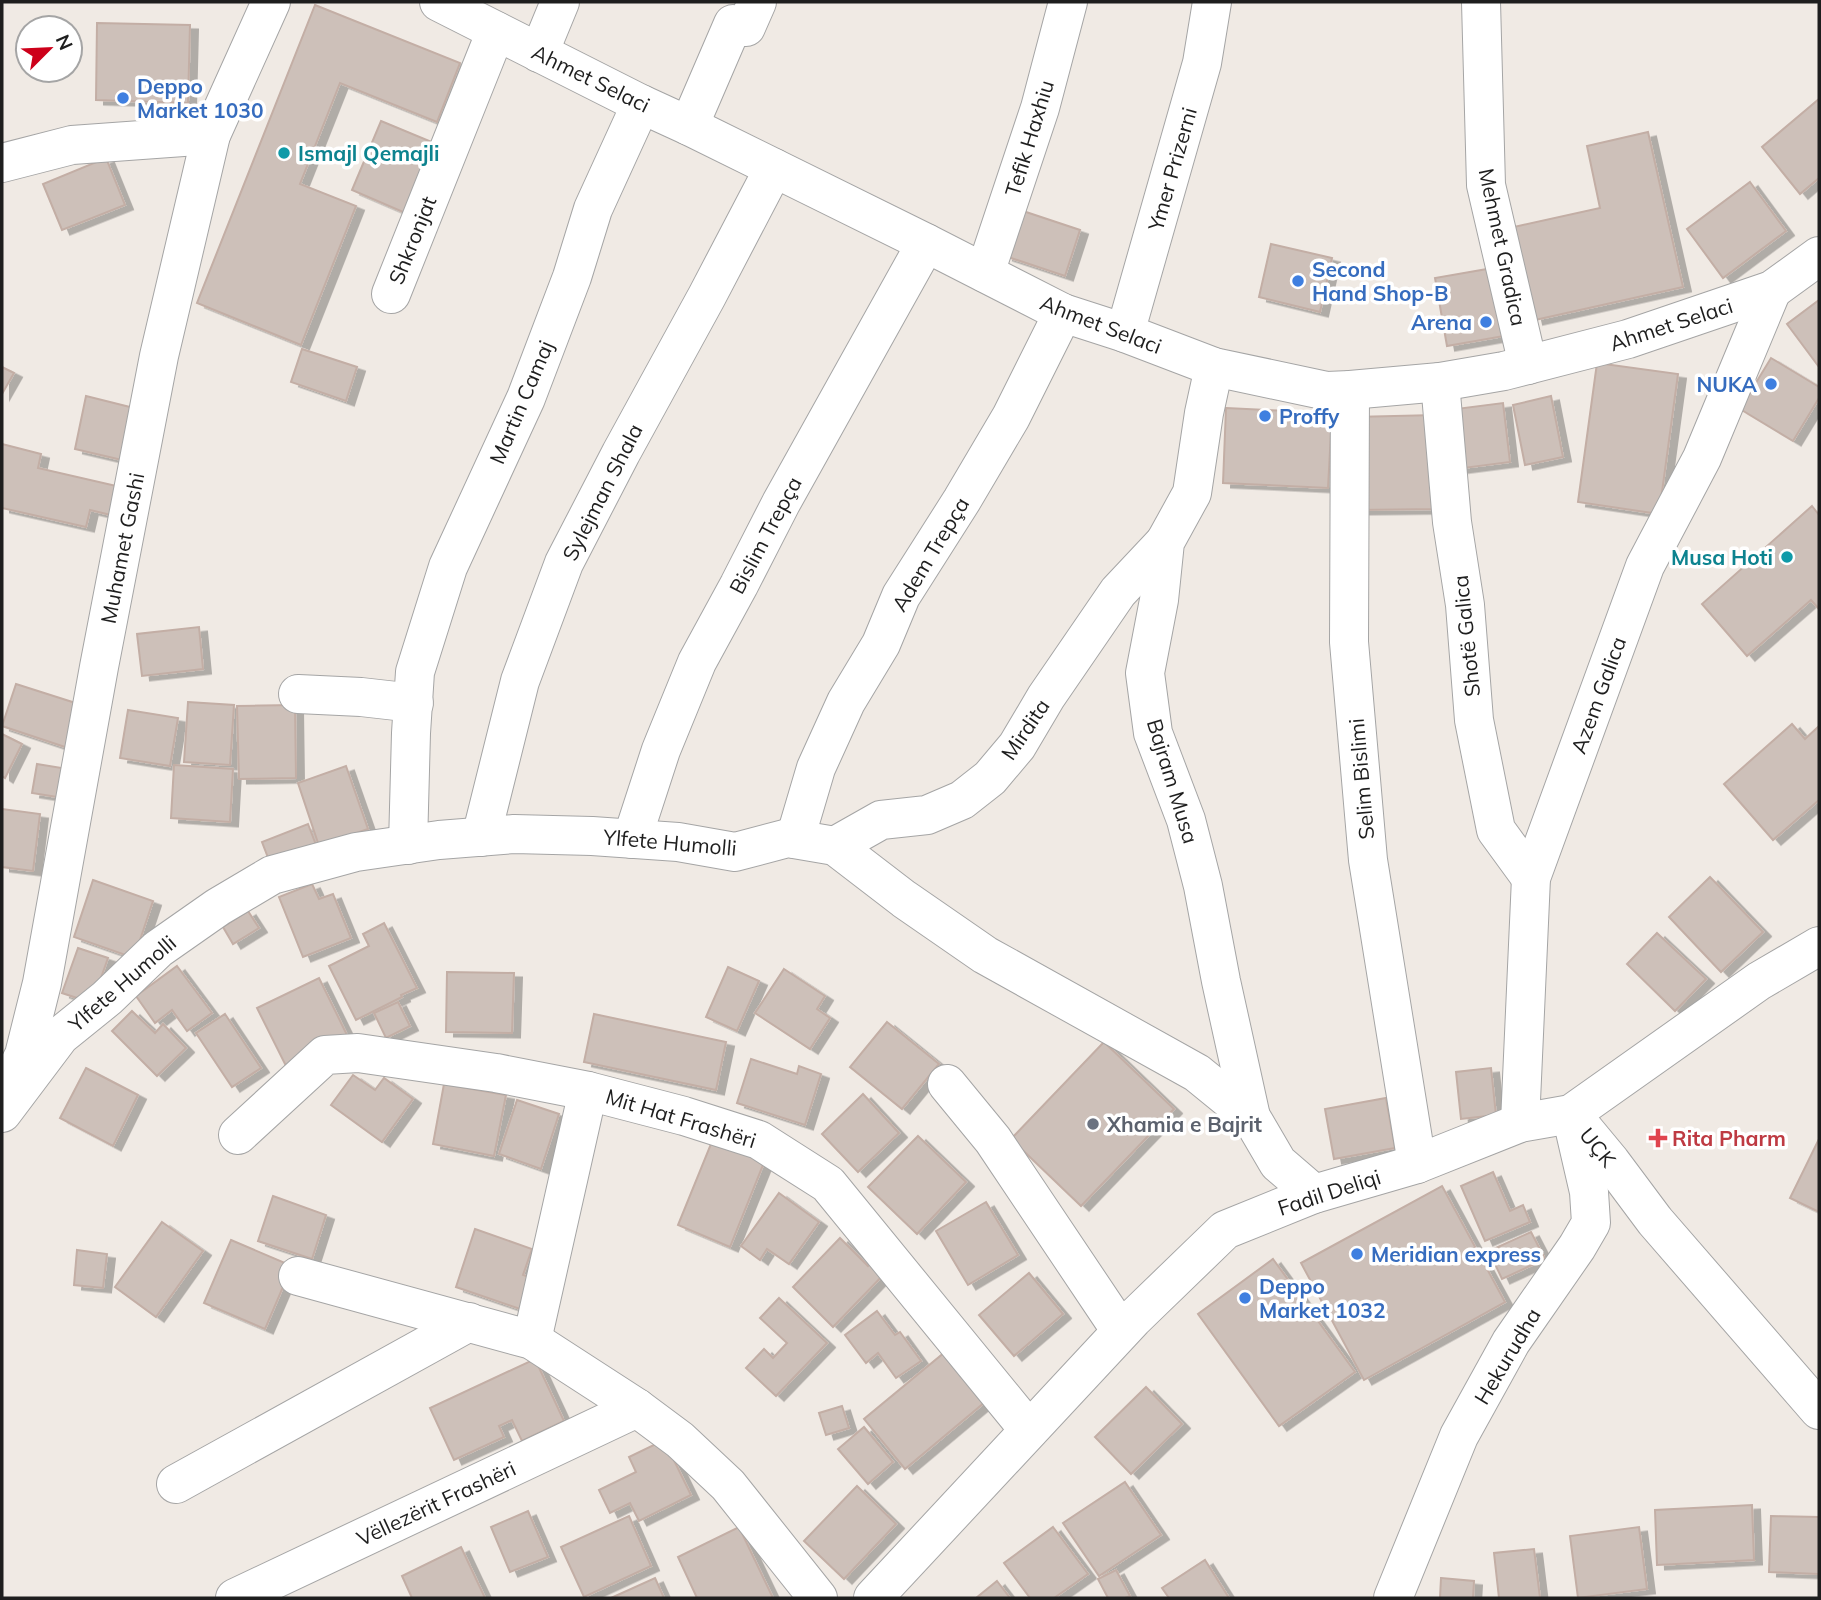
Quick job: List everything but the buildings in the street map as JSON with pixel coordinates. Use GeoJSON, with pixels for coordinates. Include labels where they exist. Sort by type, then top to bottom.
{"type":"FeatureCollection","features":[{"type":"Feature","properties":{"kind":"street","name":"Muhamet Gashi"},"geometry":{"type":"LineString","coordinates":[[2,1102],[24,1055],[42,983],[159,356],[211,135],[271,2]]}},
{"type":"Feature","properties":{"kind":"street","name":"Ahmet Selaci"},"geometry":{"type":"LineString","coordinates":[[439,2],[1063,313],[1214,367],[1327,391],[1440,382],[1504,371],[1628,339],[1772,290],[1819,257]]}},
{"type":"Feature","properties":{"kind":"street"},"geometry":{"type":"LineString","coordinates":[[539,53],[559,2]]}},
{"type":"Feature","properties":{"kind":"street"},"geometry":{"type":"LineString","coordinates":[[689,126],[733,24],[746,27],[757,2]]}},
{"type":"Feature","properties":{"kind":"street","name":"Tefik Haxhiu"},"geometry":{"type":"LineString","coordinates":[[985,273],[1040,108],[1068,2]]}},
{"type":"Feature","properties":{"kind":"street","name":"Ymer Prizerni"},"geometry":{"type":"LineString","coordinates":[[1125,334],[1202,63],[1212,2]]}},
{"type":"Feature","properties":{"kind":"street","name":"Mehmet Gradica"},"geometry":{"type":"LineString","coordinates":[[1481,2],[1486,185],[1528,365]]}},
{"type":"Feature","properties":{"kind":"street","name":"Shkronjat"},"geometry":{"type":"LineString","coordinates":[[391,293],[496,31]]}},
{"type":"Feature","properties":{"kind":"street","name":"Martin Camaj"},"geometry":{"type":"LineString","coordinates":[[408,845],[415,672],[448,567],[526,398],[572,277],[593,209],[642,104]]}},
{"type":"Feature","properties":{"kind":"street"},"geometry":{"type":"LineString","coordinates":[[2,163],[72,145],[211,135]]}},
{"type":"Feature","properties":{"kind":"street","name":"Sylejman Shala"},"geometry":{"type":"LineString","coordinates":[[481,837],[520,681],[564,563],[774,168]]}},
{"type":"Feature","properties":{"kind":"street","name":"Bislim Trepça"},"geometry":{"type":"LineString","coordinates":[[632,839],[661,750],[697,662],[780,503],[926,243]]}},
{"type":"Feature","properties":{"kind":"street","name":"Azem Galica"},"geometry":{"type":"LineString","coordinates":[[1520,1123],[1531,877],[1645,566],[1702,458],[1772,290]]}},
{"type":"Feature","properties":{"kind":"street","name":"Adem Trepça"},"geometry":{"type":"LineString","coordinates":[[795,839],[816,768],[845,702],[881,643],[901,596],[1011,417],[1063,313]]}},
{"type":"Feature","properties":{"kind":"street","name":"Bajram Musa"},"geometry":{"type":"LineString","coordinates":[[1214,367],[1192,493],[1165,542],[1159,600],[1145,673],[1153,733],[1195,851],[1251,1117]]}},
{"type":"Feature","properties":{"kind":"street","name":"Shotë Galica"},"geometry":{"type":"LineString","coordinates":[[1440,382],[1452,522],[1465,605],[1474,720],[1496,830],[1531,877]]}},
{"type":"Feature","properties":{"kind":"street","name":"Selim Bislimi"},"geometry":{"type":"LineString","coordinates":[[1350,390],[1349,642],[1368,860],[1417,1164]]}},
{"type":"Feature","properties":{"kind":"street","name":"Mirdita"},"geometry":{"type":"LineString","coordinates":[[835,846],[881,820],[927,815],[962,800],[990,778],[1017,746],[1046,696],[1118,592],[1165,542]]}},
{"type":"Feature","properties":{"kind":"street"},"geometry":{"type":"LineString","coordinates":[[298,694],[361,696],[414,703]]}},
{"type":"Feature","properties":{"kind":"street","name":"Ylfete Humolli"},"geometry":{"type":"LineString","coordinates":[[2,1113],[60,1037],[107,998],[158,949],[218,906],[272,875],[356,852],[481,837],[527,834],[592,836],[678,842],[735,852],[788,838],[835,846],[904,899],[985,955],[1197,1073],[1251,1117],[1278,1163],[1314,1194]]}},
{"type":"Feature","properties":{"kind":"street","name":"UÇK"},"geometry":{"type":"LineString","coordinates":[[1819,946],[1759,981],[1571,1114],[1656,1221],[1819,1410]]}},
{"type":"Feature","properties":{"kind":"street","name":"Mit Hat Frashëri"},"geometry":{"type":"LineString","coordinates":[[239,1135],[325,1055],[358,1053],[496,1073],[588,1091],[684,1115],[760,1140],[828,1184],[1029,1430]]}},
{"type":"Feature","properties":{"kind":"street"},"geometry":{"type":"LineString","coordinates":[[947,1084],[993,1140],[1121,1331]]}},
{"type":"Feature","properties":{"kind":"street"},"geometry":{"type":"LineString","coordinates":[[532,1340],[588,1091]]}},
{"type":"Feature","properties":{"kind":"street","name":"Fadil Deliqi"},"geometry":{"type":"LineString","coordinates":[[873,1598],[1121,1331],[1225,1230],[1314,1194],[1417,1164],[1520,1123],[1571,1114]]}},
{"type":"Feature","properties":{"kind":"street","name":"Hekurudha"},"geometry":{"type":"LineString","coordinates":[[1393,1598],[1459,1436],[1511,1342],[1591,1223],[1590,1192],[1571,1114]]}},
{"type":"Feature","properties":{"kind":"street"},"geometry":{"type":"LineString","coordinates":[[298,1276],[532,1340],[637,1408],[680,1440],[728,1485],[818,1598]]}},
{"type":"Feature","properties":{"kind":"street"},"geometry":{"type":"LineString","coordinates":[[176,1484],[469,1322]]}},
{"type":"Feature","properties":{"kind":"street","name":"Vëllezërit Frashëri"},"geometry":{"type":"LineString","coordinates":[[234,1598],[637,1408]]}},
{"type":"Feature","properties":{"kind":"place","name":"Deppo Market 1030"},"geometry":{"type":"Point","coordinates":[123,98]}},
{"type":"Feature","properties":{"kind":"place","name":"Ismajl Qemajli"},"geometry":{"type":"Point","coordinates":[284,153]}},
{"type":"Feature","properties":{"kind":"place","name":"Second Hand Shop-B"},"geometry":{"type":"Point","coordinates":[1298,281]}},
{"type":"Feature","properties":{"kind":"place","name":"Arena"},"geometry":{"type":"Point","coordinates":[1486,322]}},
{"type":"Feature","properties":{"kind":"place","name":"NUKA"},"geometry":{"type":"Point","coordinates":[1771,384]}},
{"type":"Feature","properties":{"kind":"place","name":"Proffy"},"geometry":{"type":"Point","coordinates":[1265,416]}},
{"type":"Feature","properties":{"kind":"place","name":"Musa Hoti"},"geometry":{"type":"Point","coordinates":[1787,557]}},
{"type":"Feature","properties":{"kind":"place","name":"Xhamia e Bajrit"},"geometry":{"type":"Point","coordinates":[1093,1124]}},
{"type":"Feature","properties":{"kind":"place","name":"Rita Pharm"},"geometry":{"type":"Point","coordinates":[1658,1138]}},
{"type":"Feature","properties":{"kind":"place","name":"Meridian express"},"geometry":{"type":"Point","coordinates":[1357,1254]}},
{"type":"Feature","properties":{"kind":"place","name":"Deppo Market 1032"},"geometry":{"type":"Point","coordinates":[1245,1298]}}]}
